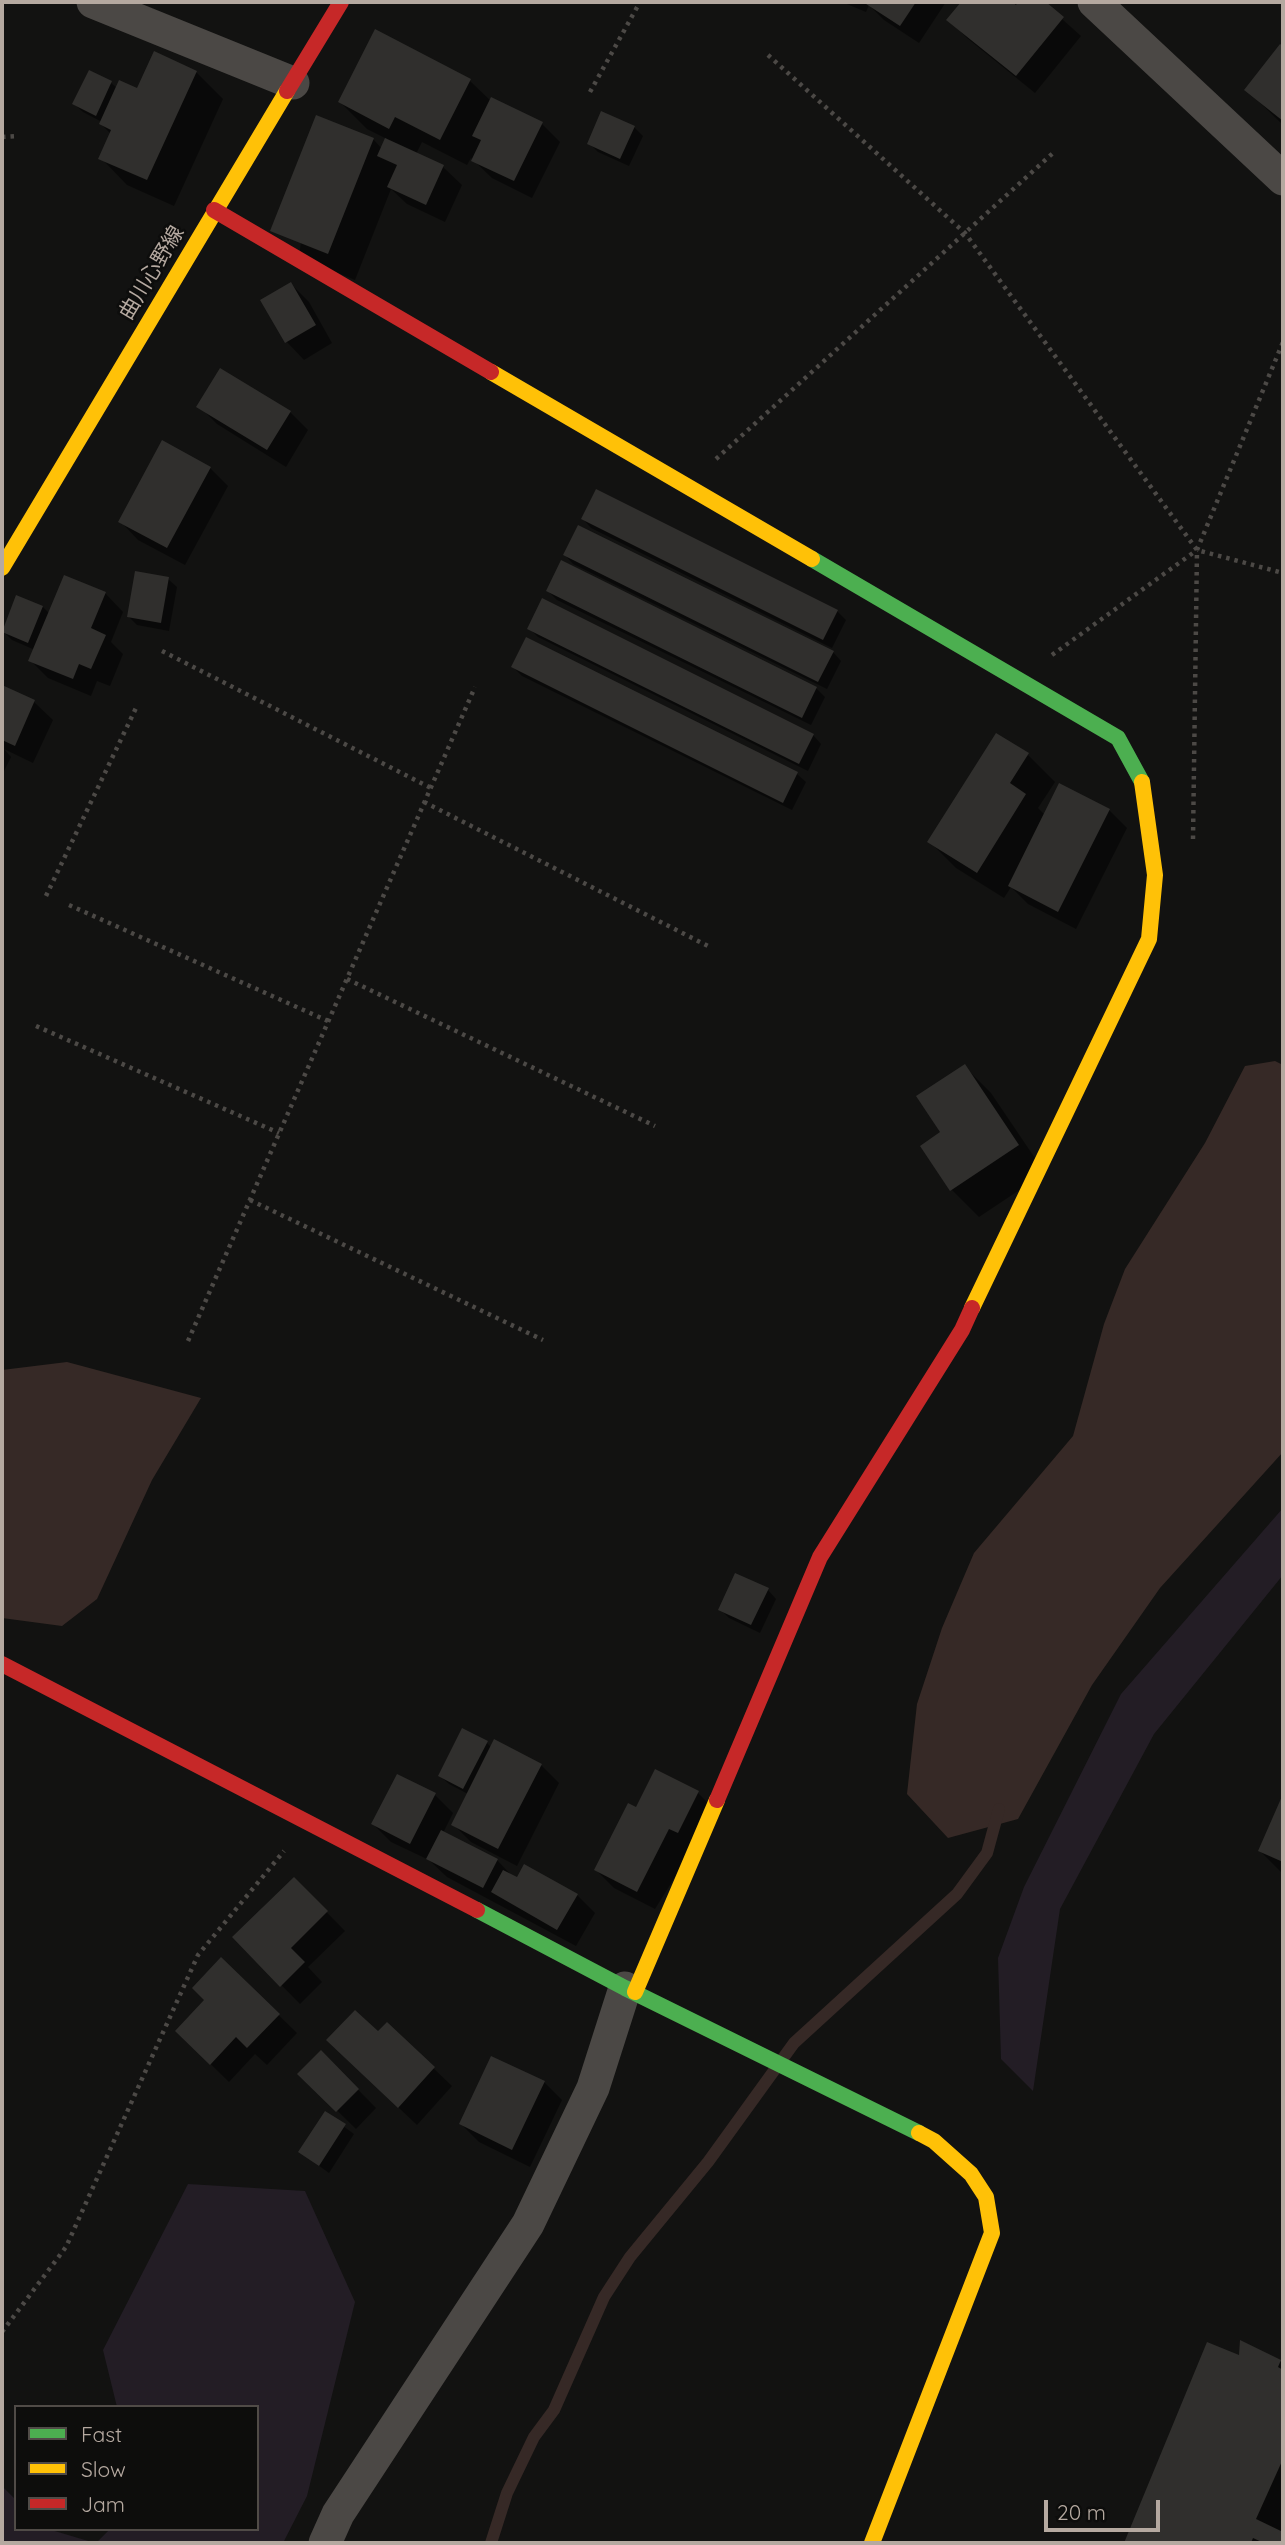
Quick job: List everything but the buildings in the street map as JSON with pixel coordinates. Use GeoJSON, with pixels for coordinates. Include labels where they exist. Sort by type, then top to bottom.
{"type":"FeatureCollection","features":[{"type":"Feature","properties":{"kind":"street"},"geometry":{"type":"LineString","coordinates":[[93,2],[293,83]]}},
{"type":"Feature","properties":{"kind":"street","name":"曲川心野線"},"geometry":{"type":"LineString","coordinates":[[2,568],[341,2]]}},
{"type":"Feature","properties":{"kind":"street"},"geometry":{"type":"LineString","coordinates":[[1094,2],[1283,178]]}},
{"type":"Feature","properties":{"kind":"street"},"geometry":{"type":"LineString","coordinates":[[214,210],[1118,738],[1144,785],[1155,875],[1149,939],[962,1331],[820,1557],[630,1990],[593,2088],[528,2224],[338,2514],[325,2543]]}},
{"type":"Feature","properties":{"kind":"street"},"geometry":{"type":"LineString","coordinates":[[2,1664],[309,1821],[630,1990],[934,2141],[971,2174],[986,2197],[992,2233],[872,2543]]}},
{"type":"Feature","properties":{"kind":"path"},"geometry":{"type":"LineString","coordinates":[[590,92],[640,2]]}},
{"type":"Feature","properties":{"kind":"path"},"geometry":{"type":"LineString","coordinates":[[768,55],[965,233],[1197,550],[1283,573]]}},
{"type":"Feature","properties":{"kind":"path"},"geometry":{"type":"LineString","coordinates":[[2,137],[19,136]]}},
{"type":"Feature","properties":{"kind":"path"},"geometry":{"type":"LineString","coordinates":[[715,460],[1052,153]]}},
{"type":"Feature","properties":{"kind":"path"},"geometry":{"type":"LineString","coordinates":[[1193,850],[1197,550],[1283,342]]}},
{"type":"Feature","properties":{"kind":"path"},"geometry":{"type":"LineString","coordinates":[[1051,656],[1197,550]]}},
{"type":"Feature","properties":{"kind":"path"},"geometry":{"type":"LineString","coordinates":[[162,651],[431,788]]}},
{"type":"Feature","properties":{"kind":"path"},"geometry":{"type":"LineString","coordinates":[[188,1341],[475,687]]}},
{"type":"Feature","properties":{"kind":"path"},"geometry":{"type":"LineString","coordinates":[[46,896],[136,708]]}},
{"type":"Feature","properties":{"kind":"path"},"geometry":{"type":"LineString","coordinates":[[424,802],[708,946]]}},
{"type":"Feature","properties":{"kind":"path"},"geometry":{"type":"LineString","coordinates":[[69,905],[328,1021]]}},
{"type":"Feature","properties":{"kind":"path"},"geometry":{"type":"LineString","coordinates":[[347,979],[655,1126]]}},
{"type":"Feature","properties":{"kind":"path"},"geometry":{"type":"LineString","coordinates":[[36,1026],[279,1133]]}},
{"type":"Feature","properties":{"kind":"path"},"geometry":{"type":"LineString","coordinates":[[250,1200],[543,1340]]}},
{"type":"Feature","properties":{"kind":"path"},"geometry":{"type":"LineString","coordinates":[[2,2332],[66,2247],[198,1955],[309,1821]]}},
{"type":"Feature","properties":{"kind":"shaded area"},"geometry":{"type":"Polygon","coordinates":[[[1275,1061],[1283,1065],[1283,1452],[1160,1588],[1092,1685],[1018,1819],[948,1838],[907,1794],[917,1704],[942,1628],[974,1553],[1073,1436],[1104,1324],[1125,1269],[1205,1143],[1245,1066],[1275,1061]]]}},
{"type":"Feature","properties":{"kind":"shaded area"},"geometry":{"type":"Polygon","coordinates":[[[67,1362],[201,1398],[152,1480],[97,1599],[62,1626],[2,1618],[2,1370],[67,1362]]]}},
{"type":"Feature","properties":{"kind":"shaded area"},"geometry":{"type":"Polygon","coordinates":[[[1283,1508],[1283,1575],[1154,1734],[1060,1909],[1033,2091],[1001,2059],[998,1958],[1024,1887],[1121,1694],[1283,1508]]]}},
{"type":"Feature","properties":{"kind":"shaded area"},"geometry":{"type":"Polygon","coordinates":[[[188,2184],[305,2191],[355,2302],[307,2496],[283,2543],[96,2543],[108,2531],[259,2531],[259,2405],[117,2405],[103,2350],[188,2184]]]}},
{"type":"Feature","properties":{"kind":"shaded area"},"geometry":{"type":"Polygon","coordinates":[[[2,2486],[14,2498],[14,2531],[55,2531],[95,2543],[2,2543],[2,2486]]]}},
{"type":"Feature","properties":{"kind":"waterway"},"geometry":{"type":"LineString","coordinates":[[491,2543],[507,2493],[534,2437],[554,2410],[604,2297],[630,2257],[708,2162],[794,2043],[957,1894],[987,1853],[999,1809]]}},
{"type":"Feature","properties":{"kind":"traffic: fast"},"geometry":{"type":"LineString","coordinates":[[812,559],[1118,738],[1142,782]]}},
{"type":"Feature","properties":{"kind":"traffic: fast"},"geometry":{"type":"LineString","coordinates":[[477,1910],[625,1988],[919,2133]]}},
{"type":"Feature","properties":{"kind":"traffic: slow"},"geometry":{"type":"LineString","coordinates":[[2,568],[287,91]]}},
{"type":"Feature","properties":{"kind":"traffic: slow"},"geometry":{"type":"LineString","coordinates":[[491,372],[812,559]]}},
{"type":"Feature","properties":{"kind":"traffic: slow"},"geometry":{"type":"LineString","coordinates":[[972,1308],[1149,939],[1155,875],[1142,782]]}},
{"type":"Feature","properties":{"kind":"traffic: slow"},"geometry":{"type":"LineString","coordinates":[[635,1992],[717,1800]]}},
{"type":"Feature","properties":{"kind":"traffic: slow"},"geometry":{"type":"LineString","coordinates":[[872,2543],[992,2233],[986,2197],[971,2174],[934,2141],[919,2133]]}},
{"type":"Feature","properties":{"kind":"traffic: jam"},"geometry":{"type":"LineString","coordinates":[[287,91],[341,2]]}},
{"type":"Feature","properties":{"kind":"traffic: jam"},"geometry":{"type":"LineString","coordinates":[[214,210],[491,372]]}},
{"type":"Feature","properties":{"kind":"traffic: jam"},"geometry":{"type":"LineString","coordinates":[[717,1800],[820,1557],[962,1330],[972,1308]]}},
{"type":"Feature","properties":{"kind":"traffic: jam"},"geometry":{"type":"LineString","coordinates":[[2,1664],[477,1910]]}}]}
